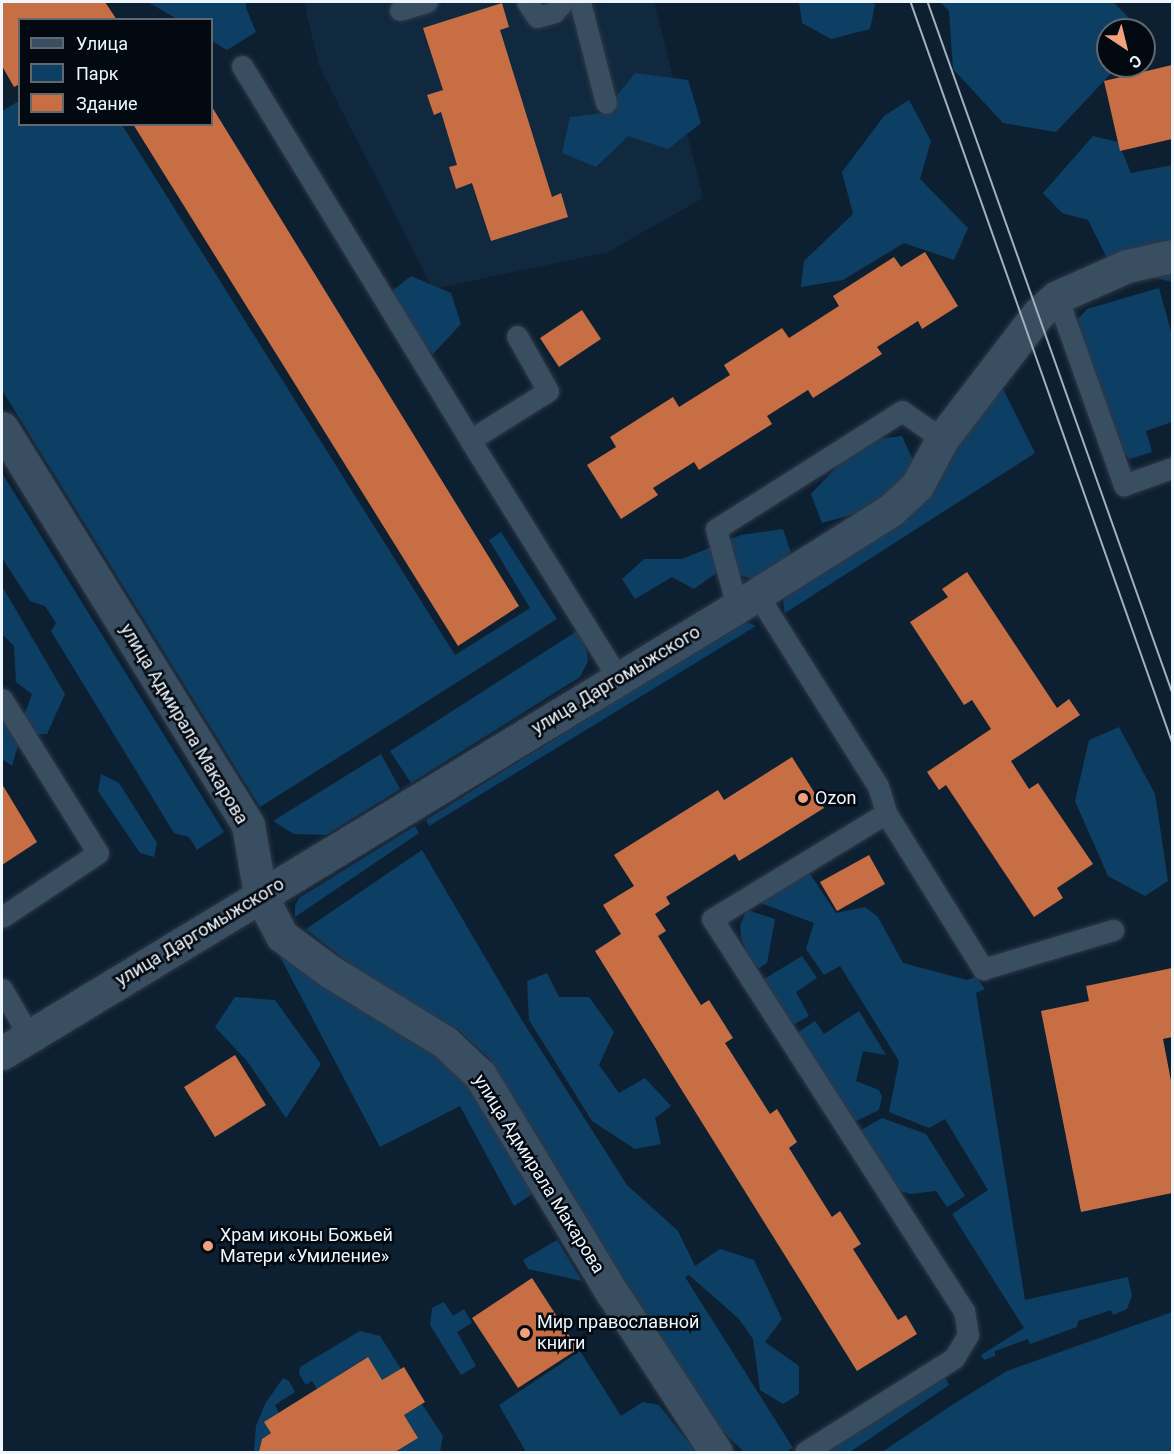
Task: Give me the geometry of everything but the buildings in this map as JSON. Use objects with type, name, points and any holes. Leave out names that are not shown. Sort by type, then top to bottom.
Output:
[{"type":"street","name":"улица Даргомыжского","points":[[2,1053],[260,894],[747,601],[891,510],[917,486],[942,439],[1026,328],[1058,297],[1127,266],[1173,256]]},
{"type":"street","name":"улица Адмирала Макарова","points":[[2,428],[248,825],[260,894],[282,936],[331,972],[445,1042],[480,1075],[611,1291],[716,1452]]},
{"type":"lane","points":[[400,10],[427,2]]},
{"type":"lane","points":[[527,2],[537,17],[554,12],[563,2]]},
{"type":"lane","points":[[580,2],[606,103]]},
{"type":"lane","points":[[242,66],[618,678]]},
{"type":"lane","points":[[1058,297],[1124,485],[1173,468]]},
{"type":"lane","points":[[470,440],[548,391],[517,336]]},
{"type":"lane","points":[[942,439],[902,411],[716,529],[747,601],[879,786],[886,813],[983,969],[1113,930]]},
{"type":"lane","points":[[2,699],[98,853],[2,917]]},
{"type":"lane","points":[[805,1452],[954,1358],[968,1335],[963,1311],[712,919],[886,813]]},
{"type":"lane","points":[[2,989],[29,1036]]},
{"type":"shaded area","points":[[304,2],[566,2],[568,4],[654,2],[703,198],[608,252],[433,289],[319,66]]},
{"type":"green space","points":[[148,2],[246,2],[246,8],[256,32],[227,50],[213,42],[213,18],[175,18]]},
{"type":"green space","points":[[799,2],[872,2],[875,5],[870,29],[831,39],[802,23]]},
{"type":"green space","points":[[940,2],[1114,3],[1129,18],[1096,18],[1096,78],[1107,78],[1056,132],[1003,123],[953,69],[949,11]]},
{"type":"green space","points":[[635,73],[688,80],[701,123],[668,149],[628,136],[596,167],[562,153],[570,117],[603,113]]},
{"type":"green space","points":[[909,100],[931,141],[920,179],[968,228],[954,260],[904,243],[843,280],[801,287],[804,261],[853,214],[842,172],[884,116]]},
{"type":"green space","points":[[18,102],[18,126],[123,126],[455,655],[530,608],[489,540],[501,532],[557,619],[260,807],[2,390],[2,111]]},
{"type":"green space","points":[[1093,136],[1118,142],[1131,173],[1172,165],[1172,282],[1111,266],[1088,220],[1062,213],[1043,193]]},
{"type":"green space","points":[[411,276],[451,293],[461,324],[433,354],[393,322],[383,298]]},
{"type":"green space","points":[[1159,288],[1172,335],[1172,422],[1146,431],[1152,452],[1130,459],[1121,450],[1077,328],[1078,319],[1087,309]]},
{"type":"green space","points":[[1003,389],[1035,453],[785,613],[783,603],[787,593],[893,526],[920,506],[962,439]]},
{"type":"green space","points":[[902,436],[915,465],[876,508],[822,523],[811,494],[861,441]]},
{"type":"green space","points":[[2,473],[224,832],[197,850],[189,837],[174,833],[51,631],[56,623],[45,606],[30,601],[2,558]]},
{"type":"green space","points":[[783,529],[792,556],[754,580],[722,569],[694,589],[672,577],[635,599],[622,579],[644,559],[682,559],[741,535]]},
{"type":"green space","points":[[2,586],[65,694],[47,734],[21,735],[12,766],[2,759],[2,711],[24,716],[32,694],[16,682],[14,646],[2,634]]},
{"type":"green space","points":[[749,623],[756,626],[429,826],[426,820],[737,624]]},
{"type":"green space","points":[[577,631],[586,648],[588,661],[580,677],[411,783],[390,751]]},
{"type":"green space","points":[[1119,727],[1155,794],[1168,881],[1145,896],[1108,876],[1075,801],[1089,740]]},
{"type":"green space","points":[[381,754],[400,789],[326,835],[294,834],[273,821]]},
{"type":"green space","points":[[101,774],[119,783],[157,843],[154,857],[140,853],[98,791]]},
{"type":"green space","points":[[415,826],[419,833],[295,917],[295,905],[299,898]]},
{"type":"green space","points":[[422,850],[523,1022],[627,1185],[678,1231],[695,1266],[720,1249],[754,1260],[782,1319],[765,1342],[799,1366],[799,1394],[783,1404],[760,1390],[753,1339],[739,1319],[689,1275],[685,1277],[793,1448],[785,1452],[744,1452],[710,1419],[621,1274],[614,1272],[569,1196],[571,1193],[488,1057],[457,1029],[409,1004],[364,975],[306,929]]},
{"type":"green space","points":[[808,871],[836,913],[865,907],[878,917],[903,963],[967,980],[976,977],[985,989],[976,993],[1025,1300],[1128,1277],[1132,1296],[1127,1309],[1113,1315],[1111,1310],[1078,1321],[1077,1327],[1030,1344],[1028,1339],[995,1351],[995,1356],[984,1360],[981,1355],[1024,1328],[952,1214],[988,1190],[945,1119],[929,1128],[889,1112],[899,1061],[840,966],[824,975],[806,949],[814,923],[758,902]]},
{"type":"green space","points":[[747,910],[775,919],[767,963],[758,969],[745,949],[741,937],[740,925]]},
{"type":"green space","points":[[277,951],[446,1063],[467,1086],[534,1193],[514,1206],[460,1106],[380,1147]]},
{"type":"green space","points":[[802,956],[817,978],[796,992],[809,1016],[793,1025],[764,979]]},
{"type":"green space","points":[[547,973],[559,997],[589,997],[614,1032],[599,1065],[619,1093],[645,1078],[671,1106],[655,1118],[661,1144],[635,1149],[592,1121],[529,1020],[527,981]]},
{"type":"green space","points":[[235,997],[275,1000],[321,1064],[286,1118],[247,1061],[215,1027]]},
{"type":"green space","points":[[859,1011],[886,1055],[863,1051],[856,1081],[879,1090],[882,1097],[879,1110],[854,1122],[797,1033],[815,1021],[824,1034]]},
{"type":"green space","points":[[882,1118],[926,1134],[965,1196],[947,1207],[936,1191],[910,1194],[900,1191],[890,1181],[859,1131]]},
{"type":"green space","points":[[557,1240],[582,1281],[528,1269],[523,1260]]},
{"type":"green space","points":[[444,1302],[453,1316],[464,1309],[472,1323],[457,1332],[476,1366],[461,1375],[430,1325],[432,1308]]},
{"type":"green space","points":[[1172,1312],[1172,1452],[882,1452],[1007,1371]]},
{"type":"green space","points":[[360,1331],[380,1336],[401,1369],[382,1380],[367,1357],[317,1389],[312,1381],[306,1385],[299,1374],[300,1367]]},
{"type":"green space","points":[[580,1351],[621,1416],[643,1402],[659,1405],[696,1452],[526,1452],[499,1405]]},
{"type":"green space","points":[[945,1377],[949,1385],[850,1452],[823,1452]]},
{"type":"green space","points":[[283,1378],[289,1381],[295,1392],[275,1405],[279,1413],[271,1433],[262,1439],[259,1452],[254,1452],[256,1426],[265,1404]]},
{"type":"green space","points":[[422,1404],[443,1436],[440,1452],[395,1452],[418,1438],[404,1415]]},
{"type":"tram line","points":[[911,2],[1172,741]]},
{"type":"tram line","points":[[928,2],[1172,691]]},
{"type":"place","name":"Ozon","points":[[803,798]]},
{"type":"place","name":"Храм иконы Божьей Матери «Умиление»","points":[[208,1246]]},
{"type":"place","name":"Мир православной книги","points":[[525,1333]]}]
